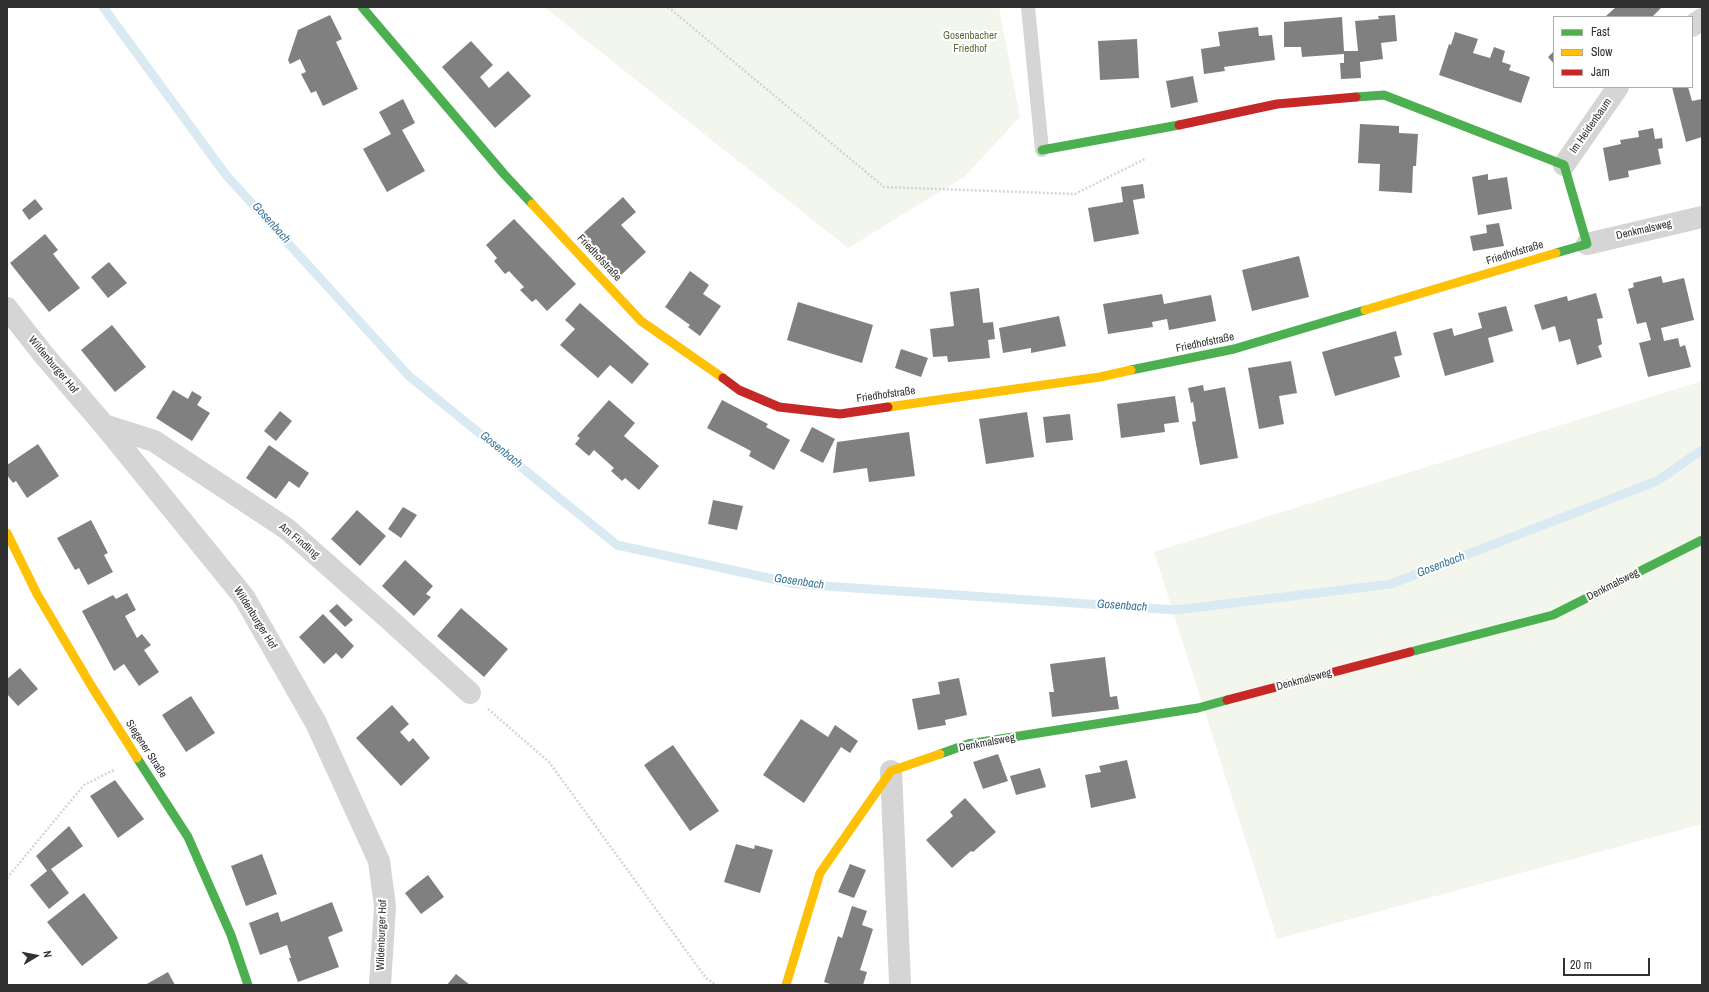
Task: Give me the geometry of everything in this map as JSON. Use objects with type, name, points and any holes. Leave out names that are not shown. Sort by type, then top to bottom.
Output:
[{"type":"street","name":"Friedhofstraße","points":[[362,7],[504,174],[641,321],[738,390],[780,407],[840,414],[1100,377],[1242,347],[1586,244]]},
{"type":"street","points":[[1693,25],[1702,19]]},
{"type":"street","name":"Im Heidenbaum","points":[[1564,165],[1617,88]]},
{"type":"street","points":[[1042,150],[1177,125],[1277,104],[1384,95],[1564,165],[1586,244]]},
{"type":"street","name":"Denkmalsweg","points":[[1586,244],[1702,217]]},
{"type":"street","name":"Wildenburger Hof","points":[[7,308],[43,354],[104,425],[244,597],[316,723],[379,861],[385,906],[380,985]]},
{"type":"street","name":"Am Findling","points":[[104,425],[154,441],[287,529],[390,620],[470,694]]},
{"type":"street","name":"Siegener Straße","points":[[7,534],[37,594],[92,687],[188,836],[231,934],[248,985]]},
{"type":"street","name":"Denkmalsweg","points":[[891,771],[968,744],[1198,708],[1553,615],[1702,540]]},
{"type":"street","points":[[891,771],[900,982]]},
{"type":"street","points":[[786,985],[820,873],[891,771]]},
{"type":"lane","points":[[1028,7],[1042,150]]},
{"type":"path","points":[[668,7],[884,187],[1075,194],[1151,156]]},
{"type":"path","points":[[470,694],[549,762],[701,972],[706,978],[716,985]]},
{"type":"path","points":[[7,878],[84,785],[138,759]]},
{"type":"green space","name":"Gosenbacher Friedhof","points":[[544,7],[999,7],[1020,117],[964,177],[848,248]]},
{"type":"green space","points":[[1702,381],[1702,824],[1277,939],[1154,552]]},
{"type":"building","points":[[1616,7],[1661,8],[1653,16],[1606,16]]},
{"type":"building","points":[[330,15],[342,39],[336,42],[358,89],[323,106],[316,91],[311,93],[301,74],[306,72],[300,59],[290,64],[288,60],[298,30]]},
{"type":"building","points":[[1395,15],[1397,41],[1381,43],[1383,59],[1360,62],[1361,78],[1341,79],[1340,63],[1344,63],[1344,54],[1302,57],[1301,47],[1284,47],[1284,22],[1342,17],[1344,51],[1358,51],[1355,21],[1379,19],[1378,16]]},
{"type":"building","points":[[1258,27],[1259,36],[1272,35],[1275,60],[1224,67],[1225,71],[1204,74],[1201,49],[1220,46],[1218,32]]},
{"type":"building","points":[[1455,32],[1478,39],[1473,53],[1490,58],[1494,47],[1505,51],[1502,62],[1511,65],[1509,70],[1530,77],[1521,103],[1439,75],[1449,44],[1451,45]]},
{"type":"building","points":[[1137,39],[1139,78],[1100,80],[1098,41]]},
{"type":"building","points":[[471,41],[493,65],[480,77],[489,88],[508,71],[531,96],[495,128],[442,67]]},
{"type":"building","points":[[1553,52],[1553,63],[1548,57]]},
{"type":"building","points":[[1193,76],[1198,102],[1171,108],[1166,81]]},
{"type":"building","points":[[1672,88],[1688,88],[1692,101],[1702,99],[1702,137],[1686,142]]},
{"type":"building","points":[[403,99],[415,123],[402,130],[425,171],[387,192],[363,149],[391,134],[379,112]]},
{"type":"building","points":[[1360,124],[1399,126],[1399,133],[1418,134],[1416,166],[1413,166],[1412,193],[1379,191],[1380,164],[1358,163]]},
{"type":"building","points":[[1653,128],[1655,139],[1662,138],[1663,148],[1658,149],[1661,164],[1628,171],[1629,177],[1609,181],[1603,148],[1621,144],[1620,140],[1639,137],[1638,131]]},
{"type":"building","points":[[1488,174],[1488,180],[1507,177],[1512,209],[1478,215],[1472,177]]},
{"type":"building","points":[[1143,184],[1145,198],[1133,200],[1139,234],[1094,242],[1088,208],[1123,202],[1121,187]]},
{"type":"building","points":[[623,197],[636,212],[621,225],[646,252],[621,275],[582,234]]},
{"type":"building","points":[[35,199],[43,209],[29,220],[22,210]]},
{"type":"building","points":[[514,219],[576,284],[547,311],[536,299],[532,302],[520,290],[524,287],[509,271],[505,274],[494,261],[497,258],[486,245]]},
{"type":"building","points":[[1499,223],[1504,246],[1473,251],[1470,236],[1487,233],[1486,225]]},
{"type":"building","points":[[45,234],[58,250],[53,254],[80,288],[49,312],[10,263]]},
{"type":"building","points":[[1299,256],[1309,297],[1252,311],[1242,270]]},
{"type":"building","points":[[109,262],[127,283],[108,298],[91,277]]},
{"type":"building","points":[[690,271],[709,285],[703,294],[721,306],[700,336],[688,327],[690,325],[665,307]]},
{"type":"building","points":[[1661,276],[1663,283],[1684,278],[1694,320],[1661,328],[1664,341],[1678,338],[1680,347],[1685,345],[1691,367],[1648,377],[1639,343],[1651,340],[1646,322],[1637,324],[1628,289],[1634,287],[1633,283]]},
{"type":"building","points":[[979,288],[983,323],[993,322],[995,339],[988,340],[990,358],[948,362],[947,356],[933,357],[930,329],[954,326],[950,292]]},
{"type":"building","points":[[1596,293],[1603,318],[1597,319],[1602,344],[1598,346],[1602,357],[1577,365],[1570,339],[1559,342],[1555,326],[1542,330],[1534,305],[1567,296],[1568,301]]},
{"type":"building","points":[[1162,294],[1164,304],[1211,295],[1216,321],[1169,330],[1167,319],[1152,322],[1153,327],[1108,334],[1103,304]]},
{"type":"building","points":[[798,302],[873,325],[862,363],[787,340]]},
{"type":"building","points":[[580,303],[649,364],[632,384],[610,365],[598,378],[560,345],[575,329],[565,320]]},
{"type":"building","points":[[1506,306],[1513,331],[1488,338],[1494,362],[1445,376],[1433,333],[1452,328],[1454,336],[1482,328],[1478,313]]},
{"type":"building","points":[[1059,316],[1066,346],[1031,353],[1031,348],[1003,353],[999,328]]},
{"type":"building","points":[[112,325],[146,367],[115,392],[81,350]]},
{"type":"building","points":[[1396,331],[1402,355],[1394,357],[1400,377],[1335,396],[1322,352]]},
{"type":"building","points":[[901,349],[928,358],[921,377],[895,368]]},
{"type":"building","points":[[1291,361],[1297,393],[1279,396],[1284,424],[1259,429],[1248,368]]},
{"type":"building","points":[[1203,385],[1204,391],[1225,387],[1238,458],[1200,465],[1192,422],[1196,421],[1193,402],[1191,403],[1188,388]]},
{"type":"building","points":[[173,390],[188,399],[192,391],[202,397],[197,405],[210,413],[192,441],[156,418]]},
{"type":"building","points":[[1175,396],[1179,422],[1164,424],[1165,432],[1121,438],[1117,404]]},
{"type":"building","points":[[609,400],[635,423],[624,436],[659,466],[639,490],[625,478],[622,481],[611,471],[614,468],[594,450],[589,456],[575,444],[580,438],[577,436]]},
{"type":"building","points":[[722,400],[768,424],[766,427],[790,440],[774,470],[749,456],[751,451],[707,428]]},
{"type":"building","points":[[280,411],[292,421],[276,441],[264,431]]},
{"type":"building","points":[[1027,412],[1034,457],[986,464],[979,419]]},
{"type":"building","points":[[1070,414],[1073,440],[1046,443],[1043,417]]},
{"type":"building","points":[[812,427],[835,439],[823,463],[800,451]]},
{"type":"building","points":[[909,432],[915,476],[869,482],[867,468],[833,473],[837,442]]},
{"type":"building","points":[[38,444],[59,476],[27,498],[16,481],[13,483],[7,475],[7,465]]},
{"type":"building","points":[[269,445],[309,473],[299,488],[289,481],[276,499],[246,478]]},
{"type":"building","points":[[713,500],[743,506],[737,530],[708,524]]},
{"type":"building","points":[[403,507],[417,515],[401,538],[388,529]]},
{"type":"building","points":[[357,510],[386,536],[360,566],[331,539]]},
{"type":"building","points":[[91,520],[108,553],[104,555],[113,572],[88,585],[79,568],[75,570],[57,538]]},
{"type":"building","points":[[405,560],[433,586],[426,594],[431,597],[414,616],[382,586]]},
{"type":"building","points":[[127,593],[136,610],[125,616],[137,638],[142,634],[151,645],[144,650],[159,672],[139,686],[124,664],[114,671],[82,611],[113,595],[116,599]]},
{"type":"building","points":[[337,604],[353,620],[345,627],[329,611]]},
{"type":"building","points":[[461,608],[508,649],[484,677],[437,636]]},
{"type":"building","points":[[323,614],[354,646],[342,659],[336,653],[324,664],[299,637]]},
{"type":"building","points":[[1105,657],[1110,697],[1117,696],[1119,709],[1052,717],[1049,692],[1054,692],[1050,664]]},
{"type":"building","points":[[20,668],[38,689],[18,706],[7,694],[7,679]]},
{"type":"building","points":[[959,678],[967,715],[945,720],[946,725],[918,730],[912,699],[940,694],[938,682]]},
{"type":"building","points":[[191,696],[215,733],[186,752],[162,715]]},
{"type":"building","points":[[392,705],[409,724],[400,732],[409,742],[413,738],[430,758],[401,786],[356,738]]},
{"type":"building","points":[[801,719],[828,737],[835,725],[858,741],[850,753],[841,747],[804,803],[763,775]]},
{"type":"building","points":[[673,745],[719,811],[690,831],[644,765]]},
{"type":"building","points":[[998,754],[1008,781],[983,789],[973,762]]},
{"type":"building","points":[[1127,760],[1136,798],[1091,808],[1085,775],[1101,772],[1099,766]]},
{"type":"building","points":[[1040,768],[1046,787],[1016,795],[1010,776]]},
{"type":"building","points":[[115,780],[144,819],[118,838],[90,796]]},
{"type":"building","points":[[965,798],[996,832],[952,868],[926,840],[953,816],[950,812]]},
{"type":"building","points":[[69,826],[83,846],[51,869],[69,893],[49,909],[30,885],[47,871],[36,856]]},
{"type":"building","points":[[736,844],[754,849],[755,845],[773,850],[760,893],[724,882]]},
{"type":"building","points":[[262,854],[277,894],[246,906],[231,866]]},
{"type":"building","points":[[850,864],[866,870],[854,898],[838,892]]},
{"type":"building","points":[[428,875],[444,897],[421,914],[405,893]]},
{"type":"building","points":[[84,893],[118,938],[82,966],[47,922]]},
{"type":"building","points":[[332,902],[343,931],[328,937],[339,967],[298,982],[289,958],[291,958],[287,945],[260,955],[249,923],[278,912],[281,922]]},
{"type":"building","points":[[852,906],[867,911],[862,925],[873,929],[860,970],[867,972],[863,985],[833,985],[824,982],[838,936],[842,938]]},
{"type":"building","points":[[168,972],[175,985],[145,985]]},
{"type":"building","points":[[456,974],[470,985],[447,985]]},
{"type":"waterway","name":"Gosenbach","points":[[103,7],[226,175],[409,376],[617,545],[796,584],[1176,610],[1391,584],[1657,481],[1702,450]]},
{"type":"traffic: fast","points":[[362,7],[504,174],[532,204]]},
{"type":"traffic: fast","points":[[1356,97],[1384,95],[1564,165],[1587,244],[1556,253]]},
{"type":"traffic: fast","points":[[1042,150],[1179,125]]},
{"type":"traffic: fast","points":[[1131,370],[1234,349],[1365,310]]},
{"type":"traffic: fast","points":[[1410,652],[1553,615],[1702,540]]},
{"type":"traffic: fast","points":[[940,754],[968,744],[1198,708],[1227,700]]},
{"type":"traffic: fast","points":[[137,758],[188,837],[231,935],[248,985]]},
{"type":"traffic: slow","points":[[532,204],[641,321],[723,378]]},
{"type":"traffic: slow","points":[[1365,310],[1556,253]]},
{"type":"traffic: slow","points":[[888,407],[1100,377],[1131,370]]},
{"type":"traffic: slow","points":[[7,533],[37,594],[92,687],[137,758]]},
{"type":"traffic: slow","points":[[786,985],[820,873],[891,771],[940,754]]},
{"type":"traffic: jam","points":[[1179,125],[1277,104],[1356,97]]},
{"type":"traffic: jam","points":[[723,378],[739,390],[779,407],[840,414],[888,407]]},
{"type":"traffic: jam","points":[[1227,700],[1410,652]]}]
